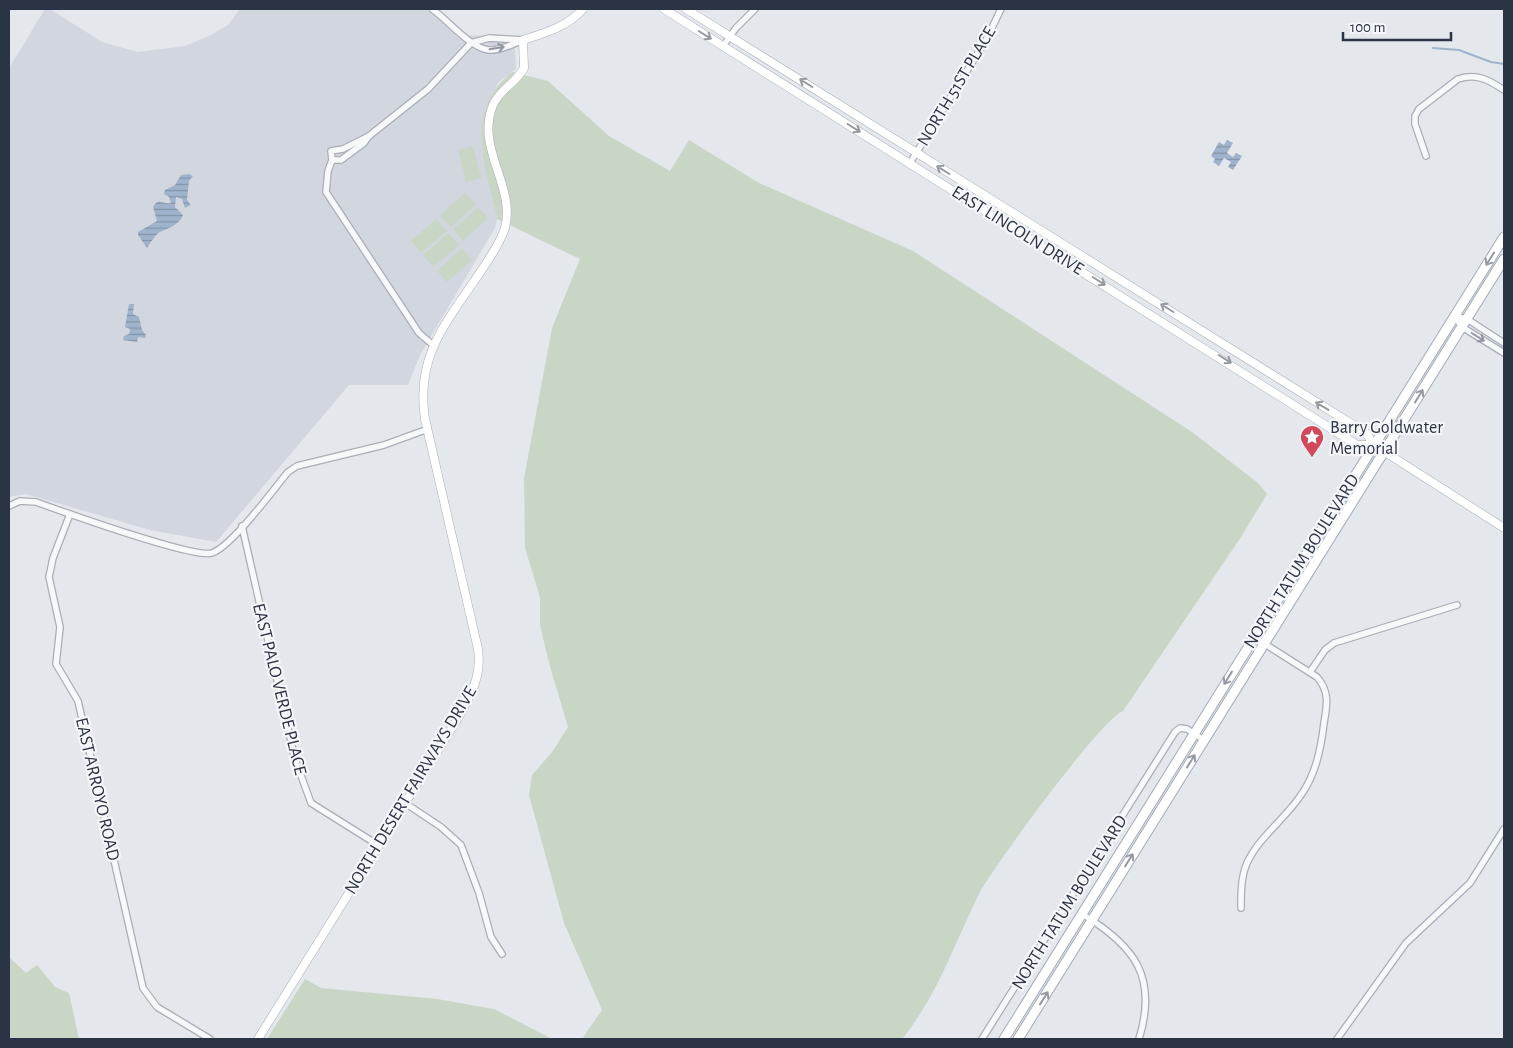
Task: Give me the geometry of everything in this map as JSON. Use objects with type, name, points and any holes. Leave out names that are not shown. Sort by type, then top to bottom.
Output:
[{"type":"main road","points":[[523,40],[566,24],[583,9]]},
{"type":"main road","name":"EAST LINCOLN DRIVE","points":[[664,9],[1357,445],[1374,445]]},
{"type":"main road","name":"EAST LINCOLN DRIVE","points":[[686,9],[1366,433],[1374,445],[1384,452],[1504,528]]},
{"type":"main road","name":"NORTH DESERT FAIRWAYS DRIVE","points":[[258,1039],[469,699],[479,673],[478,649],[428,429],[423,390],[428,359],[433,345],[492,253],[504,229],[505,205],[491,153],[489,122],[492,107],[501,91],[524,68],[523,40]]},
{"type":"main road","name":"NORTH TATUM BOULEVARD","points":[[1004,1039],[1504,237]]},
{"type":"main road","name":"NORTH TATUM BOULEVARD","points":[[1018,1039],[1504,259]]},
{"type":"street","points":[[432,9],[471,43],[482,48],[495,50],[523,40]]},
{"type":"street","points":[[723,46],[742,20],[755,9]]},
{"type":"street","name":"NORTH 51ST PLACE","points":[[910,163],[985,41],[1001,9]]},
{"type":"street","points":[[433,345],[419,333],[326,192],[328,171],[332,160],[331,151],[344,150],[369,136],[428,89],[471,43],[489,38],[523,40]]},
{"type":"street","points":[[1426,156],[1415,124],[1419,110],[1458,79],[1465,77],[1481,77],[1504,90]]},
{"type":"street","points":[[332,160],[341,160],[364,144],[369,136]]},
{"type":"street","points":[[1454,316],[1504,353]]},
{"type":"street","points":[[1464,323],[1504,343]]},
{"type":"street","points":[[9,506],[25,501],[201,554],[212,553],[223,546],[288,472],[297,466],[384,445],[428,429]]},
{"type":"street","name":"EAST ARROYO ROAD","points":[[70,514],[50,570],[53,602],[60,627],[56,664],[78,701],[143,988],[150,1001],[157,1007],[210,1039]]},
{"type":"street","name":"EAST PALO VERDE PLACE","points":[[242,526],[295,759],[311,803],[378,845]]},
{"type":"street","points":[[1310,672],[1325,650],[1334,643],[1457,605]]},
{"type":"street","points":[[1241,908],[1242,881],[1248,862],[1256,847],[1301,796],[1315,768],[1328,700],[1323,684],[1310,672],[1254,637]]},
{"type":"street","name":"NORTH TATUM BOULEVARD","points":[[982,1039],[1175,732],[1180,728],[1194,733]]},
{"type":"street","points":[[1194,733],[1204,740]]},
{"type":"street","points":[[405,802],[441,827],[461,846],[479,893],[490,937],[502,954]]},
{"type":"street","points":[[1337,1039],[1406,943],[1470,883],[1504,829]]},
{"type":"street","points":[[1082,914],[1108,932],[1130,954],[1142,972],[1147,996],[1147,1010],[1139,1039]]},
{"type":"shaded area","points":[[45,9],[50,9],[102,42],[138,52],[185,46],[211,35],[228,25],[240,9],[425,9],[460,36],[495,35],[515,49],[516,69],[499,82],[485,109],[491,189],[497,219],[495,228],[420,355],[408,385],[349,385],[216,542],[150,530],[26,494],[9,497],[9,68]]},
{"type":"green space","points":[[512,72],[548,81],[609,136],[670,171],[689,140],[759,183],[913,251],[1192,432],[1258,483],[1267,494],[1241,537],[1123,711],[1111,720],[1072,764],[989,877],[980,892],[936,986],[915,1022],[902,1039],[582,1039],[602,1010],[564,923],[529,795],[532,775],[552,752],[568,727],[549,663],[540,625],[540,597],[525,548],[524,478],[552,328],[580,259],[497,219],[484,160],[482,122],[487,104],[497,88]]},
{"type":"green space","points":[[473,146],[481,178],[466,182],[458,150]]},
{"type":"green space","points":[[465,193],[476,204],[451,227],[440,215]]},
{"type":"green space","points":[[478,207],[488,218],[463,241],[453,229]]},
{"type":"green space","points":[[436,219],[447,231],[421,253],[411,241]]},
{"type":"green space","points":[[448,233],[459,245],[433,267],[423,255]]},
{"type":"green space","points":[[462,248],[472,260],[447,282],[437,271]]},
{"type":"green space","points":[[9,957],[26,973],[37,965],[55,987],[69,993],[79,1039],[9,1039]]},
{"type":"green space","points":[[305,979],[321,988],[437,999],[494,1009],[552,1039],[267,1039]]},
{"type":"water","points":[[1227,140],[1233,143],[1227,153],[1233,157],[1236,153],[1242,156],[1233,170],[1228,167],[1231,162],[1224,158],[1219,166],[1213,162],[1215,159],[1211,156],[1219,142],[1224,145]]},
{"type":"water","points":[[189,174],[193,176],[189,181],[187,200],[191,205],[185,208],[182,199],[176,197],[175,207],[183,215],[182,218],[174,225],[158,233],[147,248],[138,232],[157,221],[153,207],[157,202],[171,203],[169,197],[164,194],[165,190],[175,185],[181,175]]},
{"type":"water","points":[[129,304],[134,304],[133,314],[139,317],[142,330],[146,335],[145,338],[138,337],[137,342],[123,340],[124,336],[129,334],[130,329],[125,327]]},
{"type":"waterway","points":[[1433,48],[1459,50],[1491,62],[1504,64]]},
{"type":"place","name":"Barry Goldwater Memorial","points":[[1312,458]]}]
